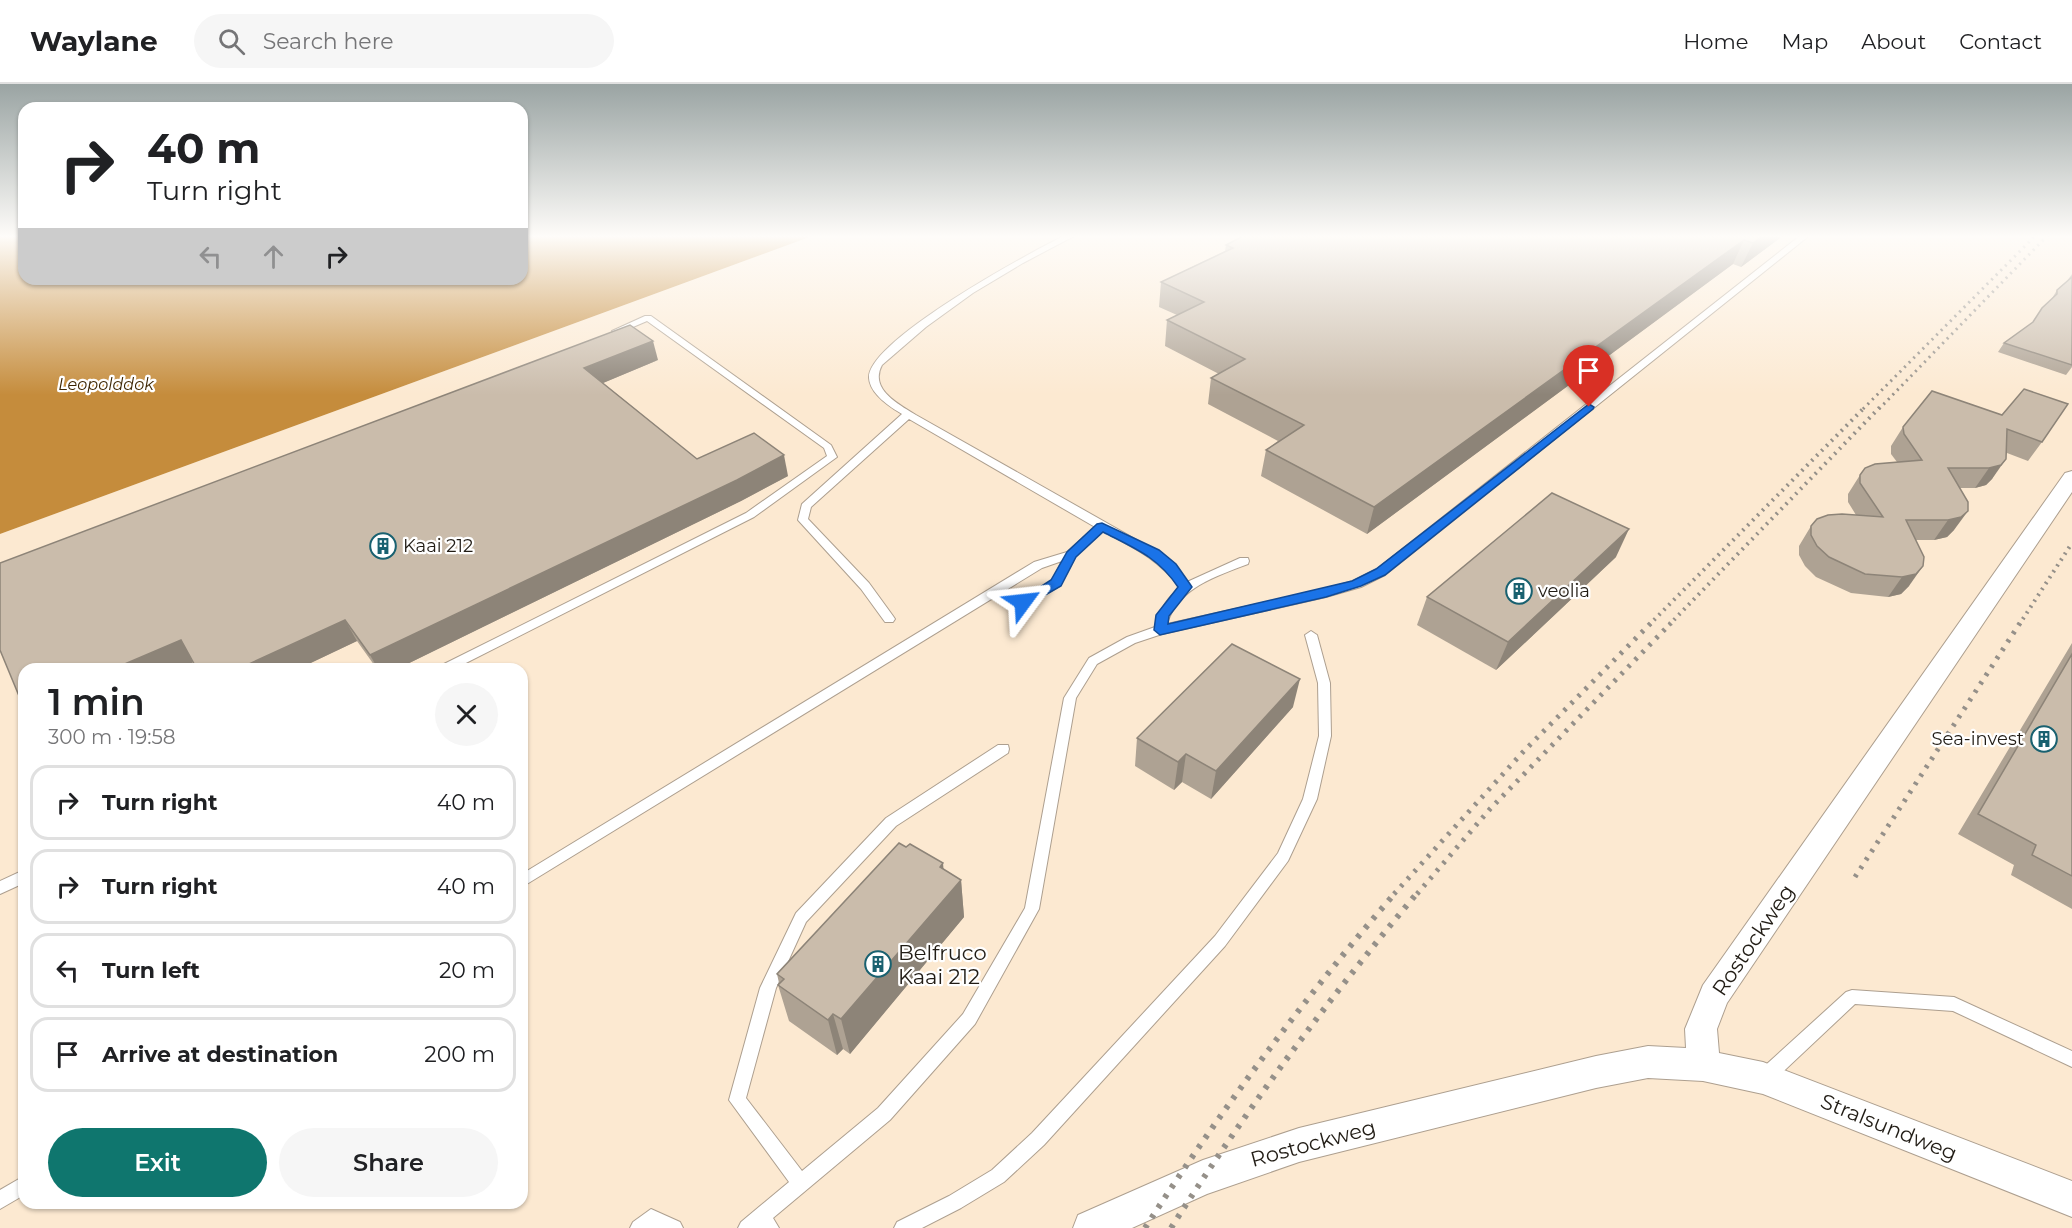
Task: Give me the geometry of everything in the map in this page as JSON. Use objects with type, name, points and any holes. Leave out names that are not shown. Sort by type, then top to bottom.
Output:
[{"type":"street","name":"Rostockweg","points":[[1091,1228],[1212,1174],[1299,1145],[1596,1072],[1648,1062],[1703,1065],[1701,1029],[1714,994],[2072,477]]},
{"type":"street","name":"Stralsundweg","points":[[1703,1065],[1763,1078],[2072,1199]]},
{"type":"lane","points":[[974,288],[953,301],[879,363],[873,373],[877,389],[908,414],[1102,526],[1155,553],[1172,567],[1185,587]]},
{"type":"lane","points":[[759,1224],[801,1183],[884,1114],[969,1019],[1032,909],[1070,698],[1093,660],[1131,639],[1160,630],[1326,593],[1357,584],[1381,572],[1739,288]]},
{"type":"lane","points":[[456,663],[750,515],[832,457],[828,447],[648,318],[603,335]]},
{"type":"lane","points":[[889,619],[865,586],[803,520],[806,506],[908,414]]},
{"type":"lane","points":[[1023,602],[1056,583],[1071,554],[1102,526]]},
{"type":"lane","points":[[528,877],[1038,566],[1071,554]]},
{"type":"lane","points":[[1160,630],[1162,615],[1185,587],[1244,561]]},
{"type":"lane","points":[[903,1228],[955,1202],[998,1176],[1038,1139],[1220,941],[1283,857],[1310,799],[1325,736],[1324,683],[1311,635]]},
{"type":"lane","points":[[801,1183],[737,1100],[768,988],[777,968],[801,918],[891,822],[1003,749]]},
{"type":"lane","points":[[0,888],[18,879]]},
{"type":"lane","points":[[1763,1078],[1852,997],[1954,1004],[2072,1059]]},
{"type":"lane","points":[[0,1200],[18,1189]]},
{"type":"lane","points":[[639,1228],[651,1218],[674,1228]]},
{"type":"shaded area","points":[[669,288],[2072,288],[2072,1228],[0,1228],[0,534]]},
{"type":"water","name":"Leopolddok","points":[[0,288],[669,288],[0,534]]},
{"type":"building","points":[[1175,288],[1677,288],[1374,507],[1266,450],[1304,425],[1211,378],[1245,359],[1167,320],[1204,302]]},
{"type":"building","points":[[2072,288],[2072,365],[2004,343],[2033,322],[2042,308],[2057,294],[2057,290]]},
{"type":"building","name":"Kaai 212","points":[[630,325],[653,341],[584,368],[697,459],[754,433],[784,455],[737,480],[370,655],[345,620],[251,663],[194,663],[181,640],[127,663],[18,663],[18,694],[0,650],[0,563]]},
{"type":"building","points":[[2024,389],[2068,404],[2042,442],[2007,429],[2006,459],[2001,465],[1989,468],[1948,468],[1968,502],[1968,511],[1961,517],[1948,520],[1906,520],[1924,557],[1923,566],[1916,574],[1902,577],[1865,574],[1829,557],[1817,546],[1811,535],[1811,526],[1817,519],[1842,514],[1883,517],[1860,483],[1860,475],[1865,468],[1875,464],[1922,460],[1904,434],[1903,427],[1932,391],[2002,415]]},
{"type":"building","name":"veolia","points":[[1552,493],[1629,529],[1508,642],[1427,597]]},
{"type":"building","points":[[1232,644],[1300,679],[1216,771],[1186,754],[1178,762],[1137,738]]},
{"type":"building","name":"Sea-invest","points":[[2072,654],[2072,876],[2032,855],[2036,845],[1978,814]]},
{"type":"building","points":[[899,843],[906,847],[910,844],[943,863],[940,867],[961,880],[841,1019],[833,1014],[828,1020],[778,985],[784,979],[777,974]]},
{"type":"railway","points":[[1863,409],[1983,288]]},
{"type":"railway","points":[[1879,409],[1996,288]]},
{"type":"railway","points":[[1649,625],[1865,407]]},
{"type":"railway","points":[[1669,625],[1880,407]]},
{"type":"railway","points":[[2019,625],[2072,543]]},
{"type":"railway","points":[[1394,894],[1523,752],[1651,623]]},
{"type":"railway","points":[[1417,894],[1490,809],[1671,623]]},
{"type":"railway","points":[[1855,877],[2020,623]]},
{"type":"railway","points":[[1145,1228],[1203,1141],[1296,1014],[1396,892]]},
{"type":"railway","points":[[1171,1228],[1289,1056],[1418,892]]},
{"type":"place","name":"Kaai 212","points":[[383,546]]},
{"type":"place","name":"veolia","points":[[1519,591]]},
{"type":"place","name":"Sea-invest","points":[[2044,739]]},
{"type":"place","name":"Belfruco Kaai 212","points":[[878,964]]},
{"type":"route","points":[[1023,602],[1056,583],[1071,554],[1102,526],[1155,553],[1172,567],[1185,587],[1162,615],[1160,630],[1357,584],[1381,572],[1589,407]]}]
